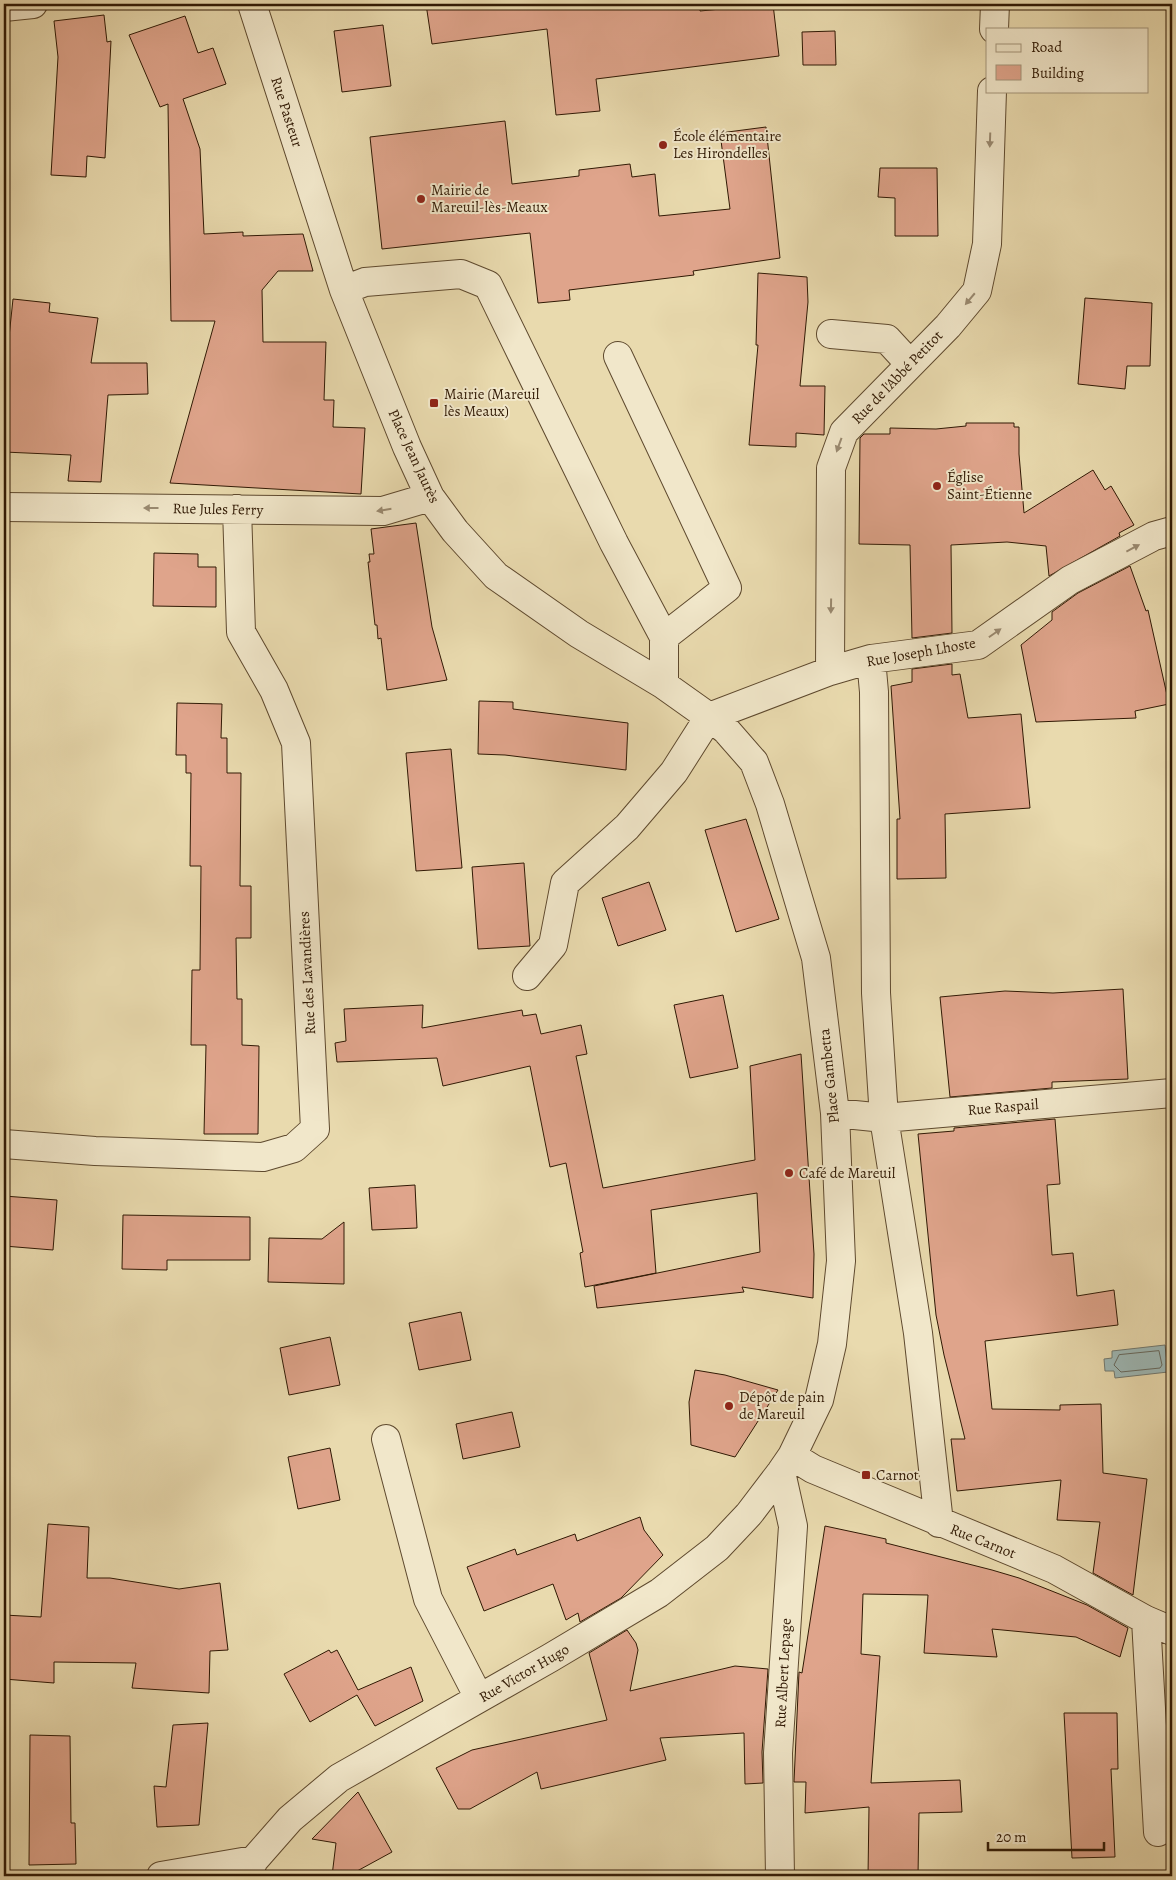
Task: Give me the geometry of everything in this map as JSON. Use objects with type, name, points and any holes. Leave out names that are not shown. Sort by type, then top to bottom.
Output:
[{"type":"street","points":[[4,7],[33,4]]},
{"type":"street","name":"Rue Pasteur","points":[[252,4],[322,221]]},
{"type":"street","points":[[994,28],[995,4]]},
{"type":"street","name":"Rue de l'Abbé Petitot","points":[[830,671],[830,468],[844,432],[977,291],[987,244],[992,92]]},
{"type":"street","name":"Place Jean Jaurès","points":[[322,221],[344,290],[407,447],[430,497],[455,531],[496,576],[579,634],[664,685],[709,717]]},
{"type":"street","points":[[344,290],[365,282],[461,274],[488,285],[614,543],[664,637],[664,685]]},
{"type":"street","points":[[831,334],[887,339],[910,364]]},
{"type":"street","points":[[618,356],[727,588],[664,637]]},
{"type":"street","name":"Rue Jules Ferry","points":[[4,507],[383,511],[430,497]]},
{"type":"street","name":"Rue des Lavandières","points":[[4,1144],[95,1151],[263,1157],[294,1148],[315,1129],[296,743],[274,690],[241,632],[237,509]]},
{"type":"street","name":"Rue Joseph Lhoste","points":[[709,717],[830,671],[871,659],[978,645],[1070,580],[1154,536],[1172,531]]},
{"type":"street","points":[[871,659],[874,692],[876,993],[884,1118],[918,1333],[939,1523]]},
{"type":"street","points":[[527,976],[552,945],[565,883],[627,827],[674,772],[709,717]]},
{"type":"street","name":"Place Gambetta","points":[[709,717],[726,730],[754,762],[770,804],[816,958],[835,1113],[841,1261],[832,1344],[819,1400],[786,1464]]},
{"type":"street","name":"Rue Raspail","points":[[835,1113],[884,1118],[1172,1093]]},
{"type":"street","points":[[386,1439],[428,1599],[480,1698]]},
{"type":"street","name":"Rue Carnot","points":[[786,1464],[813,1469],[939,1523],[1054,1569],[1146,1620],[1172,1631]]},
{"type":"street","name":"Rue Victor Hugo","points":[[251,1868],[290,1819],[339,1778],[659,1593],[716,1548],[749,1514],[786,1464]]},
{"type":"street","name":"Rue Albert Lepage","points":[[780,1876],[778,1753],[793,1526],[786,1464]]},
{"type":"street","points":[[1146,1620],[1158,1832]]},
{"type":"street","points":[[162,1876],[251,1868]]},
{"type":"water","points":[[1165,1345],[1168,1372],[1115,1378],[1114,1371],[1105,1371],[1104,1359],[1112,1358],[1112,1351]]},
{"type":"building","points":[[426,4],[700,4],[700,11],[773,4],[779,56],[596,79],[600,111],[556,115],[547,29],[432,44]]},
{"type":"building","points":[[104,15],[107,42],[111,41],[105,158],[87,156],[86,177],[51,175],[58,57],[54,21]]},
{"type":"building","points":[[185,16],[198,53],[213,48],[226,84],[183,99],[200,149],[204,234],[243,232],[243,236],[303,234],[313,271],[278,271],[262,290],[263,342],[326,342],[324,400],[334,400],[333,427],[365,428],[361,494],[170,483],[215,321],[171,321],[168,104],[160,107],[129,35]]},
{"type":"building","points":[[383,25],[391,86],[342,92],[334,31]]},
{"type":"building","points":[[835,31],[836,65],[803,65],[802,32]]},
{"type":"building","points":[[505,121],[512,184],[579,176],[579,170],[630,164],[632,177],[655,174],[659,216],[730,209],[720,133],[766,127],[780,258],[693,271],[694,275],[569,290],[570,300],[538,303],[530,233],[382,249],[370,137]]},
{"type":"building","points":[[880,168],[937,168],[938,236],[895,236],[895,198],[878,197]]},
{"type":"building","points":[[758,273],[807,277],[808,302],[800,386],[825,386],[824,435],[796,433],[796,447],[749,445],[758,345],[756,345]]},
{"type":"building","points":[[1085,298],[1152,303],[1150,366],[1127,366],[1125,389],[1078,384]]},
{"type":"building","points":[[13,299],[50,303],[49,312],[98,318],[91,363],[147,363],[148,394],[108,395],[101,482],[68,481],[71,455],[4,452],[4,356],[7,356]]},
{"type":"building","points":[[966,423],[1014,423],[1014,427],[1019,427],[1019,454],[1024,513],[1093,470],[1105,490],[1111,486],[1134,525],[1119,533],[1120,536],[1049,576],[1046,546],[1007,542],[951,545],[952,633],[912,638],[910,545],[859,544],[860,438],[864,434],[890,434],[890,428],[936,429],[966,426]]},
{"type":"building","points":[[416,523],[432,627],[447,680],[387,690],[381,638],[378,639],[377,625],[375,625],[368,562],[370,562],[369,554],[374,554],[371,529]]},
{"type":"building","points":[[154,553],[198,554],[198,567],[216,567],[216,607],[153,606]]},
{"type":"building","points":[[1130,566],[1146,611],[1148,610],[1169,704],[1135,711],[1136,718],[1036,722],[1021,645],[1052,620],[1052,612],[1078,593]]},
{"type":"building","points":[[952,664],[952,675],[960,674],[968,718],[1021,714],[1030,808],[945,814],[946,878],[897,879],[897,819],[900,819],[891,686],[912,682],[912,669]]},
{"type":"building","points":[[479,701],[513,702],[513,709],[628,723],[626,770],[505,755],[478,754]]},
{"type":"building","points":[[177,703],[222,704],[221,738],[227,738],[227,773],[241,773],[240,886],[251,886],[251,938],[236,938],[237,999],[242,999],[242,1045],[259,1046],[258,1134],[204,1134],[206,1045],[191,1045],[192,970],[200,970],[201,866],[190,866],[191,773],[186,773],[186,755],[176,755]]},
{"type":"building","points":[[451,749],[462,868],[416,871],[406,753]]},
{"type":"building","points":[[746,819],[779,919],[736,932],[705,830]]},
{"type":"building","points":[[524,863],[530,946],[478,949],[472,867]]},
{"type":"building","points":[[649,882],[666,930],[618,946],[602,898]]},
{"type":"building","points":[[1123,989],[1128,1079],[1052,1082],[1052,1088],[950,1097],[940,997],[1005,991],[1053,993]]},
{"type":"building","points":[[723,995],[738,1068],[690,1078],[674,1005]]},
{"type":"building","points":[[423,1005],[422,1028],[522,1010],[523,1016],[536,1014],[541,1034],[581,1025],[587,1054],[576,1056],[603,1188],[755,1160],[750,1066],[801,1054],[814,1254],[813,1298],[742,1287],[744,1292],[597,1308],[594,1286],[760,1252],[757,1193],[651,1210],[656,1273],[585,1287],[580,1253],[583,1252],[566,1163],[550,1167],[530,1066],[443,1086],[437,1058],[337,1062],[335,1043],[346,1041],[344,1009]]},
{"type":"building","points":[[1055,1119],[1060,1184],[1047,1185],[1052,1255],[1073,1253],[1077,1296],[1114,1290],[1118,1325],[985,1341],[992,1409],[1060,1410],[1060,1405],[1101,1404],[1103,1473],[1147,1479],[1133,1595],[1093,1573],[1100,1522],[1057,1520],[1061,1480],[957,1491],[951,1439],[965,1439],[936,1315],[918,1134],[954,1131],[954,1128]]},
{"type":"building","points":[[415,1185],[417,1228],[372,1230],[369,1188]]},
{"type":"building","points":[[4,1196],[57,1200],[53,1250],[4,1246]]},
{"type":"building","points":[[123,1215],[250,1217],[250,1260],[167,1260],[167,1270],[122,1269]]},
{"type":"building","points":[[344,1222],[344,1284],[268,1282],[269,1238],[322,1239]]},
{"type":"building","points":[[461,1312],[471,1360],[419,1370],[409,1323]]},
{"type":"building","points":[[330,1337],[340,1385],[289,1395],[280,1348]]},
{"type":"building","name":"Dépôt de pain de Mareuil","points":[[695,1370],[725,1375],[778,1390],[735,1457],[691,1445],[689,1402]]},
{"type":"building","points":[[512,1412],[520,1447],[463,1459],[456,1424]]},
{"type":"building","points":[[330,1448],[340,1500],[298,1509],[288,1457]]},
{"type":"building","points":[[640,1517],[644,1530],[663,1555],[621,1598],[580,1622],[578,1613],[566,1620],[553,1584],[484,1611],[467,1567],[515,1549],[517,1555],[575,1534],[577,1541]]},
{"type":"building","points":[[48,1524],[89,1527],[87,1578],[110,1578],[179,1589],[220,1583],[228,1650],[210,1651],[209,1693],[132,1688],[136,1663],[54,1662],[54,1683],[4,1679],[4,1615],[41,1617]]},
{"type":"building","points":[[825,1526],[886,1539],[886,1543],[1019,1578],[1087,1605],[1128,1628],[1120,1657],[1076,1637],[992,1629],[997,1657],[924,1653],[928,1595],[863,1594],[861,1654],[880,1656],[871,1783],[960,1780],[962,1812],[919,1813],[918,1876],[868,1876],[869,1807],[805,1813],[806,1782],[794,1782],[799,1672],[802,1673]]},
{"type":"building","points":[[627,1630],[636,1643],[638,1650],[630,1691],[735,1666],[768,1669],[762,1752],[763,1783],[745,1784],[744,1733],[660,1738],[666,1760],[541,1789],[537,1772],[470,1809],[458,1809],[436,1768],[472,1750],[607,1720],[589,1653]]},
{"type":"building","points":[[329,1650],[331,1653],[337,1650],[358,1690],[411,1667],[423,1701],[375,1726],[357,1695],[310,1722],[284,1674]]},
{"type":"building","points":[[1064,1713],[1117,1713],[1118,1769],[1111,1769],[1115,1857],[1072,1858]]},
{"type":"building","points":[[208,1723],[199,1825],[157,1827],[154,1786],[166,1787],[173,1725]]},
{"type":"building","points":[[30,1735],[70,1736],[71,1823],[75,1823],[76,1864],[29,1865]]},
{"type":"building","points":[[358,1792],[392,1852],[348,1876],[332,1876],[336,1843],[312,1839]]},
{"type":"place","name":"École élémentaire Les Hirondelles","points":[[663,145]]},
{"type":"place","name":"Mairie de Mareuil-lès-Meaux","points":[[421,199]]},
{"type":"place","name":"Mairie (Mareuil lès Meaux)","points":[[434,403]]},
{"type":"place","name":"Église Saint-Étienne","points":[[937,486]]},
{"type":"place","name":"Café de Mareuil","points":[[789,1173]]},
{"type":"place","name":"Dépôt de pain de Mareuil","points":[[729,1406]]},
{"type":"place","name":"Carnot","points":[[866,1475]]}]
